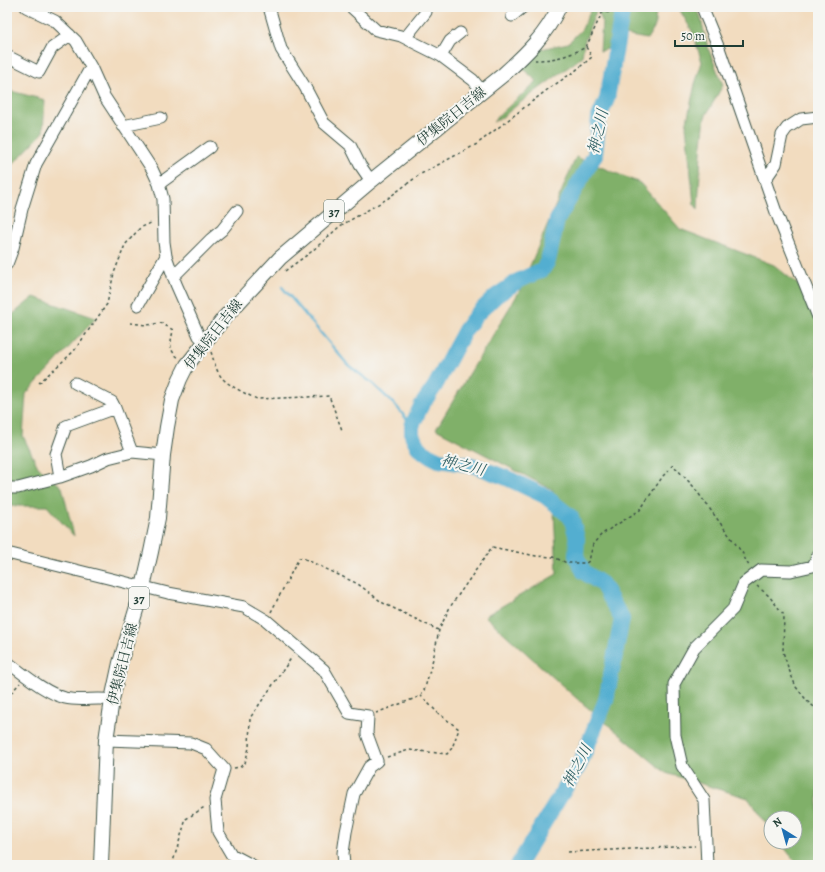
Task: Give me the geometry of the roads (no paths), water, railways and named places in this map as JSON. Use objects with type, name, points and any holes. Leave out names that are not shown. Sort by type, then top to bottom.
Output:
[{"type":"main road","name":"伊集院日吉線","points":[[102,865],[106,740],[112,700],[120,663],[143,587],[158,518],[163,455],[172,400],[187,365],[244,295],[280,258],[371,181],[522,58],[536,44],[552,21],[559,7]]},
{"type":"street","points":[[26,7],[55,21],[76,41],[91,67],[104,96],[149,164],[159,184],[163,199],[164,242],[166,256],[173,277],[199,336],[205,342]]},
{"type":"street","points":[[269,7],[282,49],[305,87],[324,123],[350,145],[360,165],[371,181]]},
{"type":"street","points":[[351,7],[376,30],[401,36],[441,56],[473,80],[482,91]]},
{"type":"street","points":[[512,16],[522,7]]},
{"type":"street","points":[[702,7],[720,51],[776,212],[818,317]]},
{"type":"street","points":[[405,38],[426,12]]},
{"type":"street","points":[[441,56],[450,41],[460,33]]},
{"type":"street","points":[[7,56],[39,72],[52,48],[70,35]]},
{"type":"street","points":[[7,264],[13,248],[22,209],[36,164],[91,67]]},
{"type":"street","points":[[765,180],[776,164],[782,135],[787,128],[801,119],[818,117]]},
{"type":"street","points":[[123,126],[161,118]]},
{"type":"street","points":[[159,184],[210,147]]},
{"type":"street","points":[[173,277],[222,230],[237,211]]},
{"type":"street","points":[[138,305],[166,256]]},
{"type":"street","points":[[75,383],[112,402],[132,452]]},
{"type":"street","points":[[60,477],[56,454],[66,426],[115,408]]},
{"type":"street","points":[[8,489],[18,488],[60,477],[108,458],[132,452],[163,455]]},
{"type":"street","points":[[7,553],[168,593],[244,607],[267,621],[324,670],[349,713],[368,716],[368,734],[377,761],[369,767],[354,794],[343,852],[344,865]]},
{"type":"street","points":[[707,865],[704,800],[682,766],[675,735],[674,684],[694,648],[733,609],[744,583],[761,570],[791,571],[813,566],[818,555]]},
{"type":"street","points":[[7,662],[50,692],[65,698],[84,701],[106,699],[112,700]]},
{"type":"street","points":[[106,740],[191,743],[206,749],[224,769],[215,800],[218,832],[231,854],[252,865]]},
{"type":"waterway","name":"神之川","points":[[518,865],[580,764],[606,700],[622,619],[602,584],[584,572],[576,556],[577,538],[571,517],[545,496],[507,478],[472,465],[439,460],[425,453],[418,447],[412,435],[412,426],[421,406],[435,386],[465,330],[477,314],[496,296],[518,281],[542,270],[548,261],[557,220],[595,155],[599,117],[607,99],[623,7]]},
{"type":"waterway","points":[[282,287],[348,365],[372,383],[397,407],[412,426]]}]
